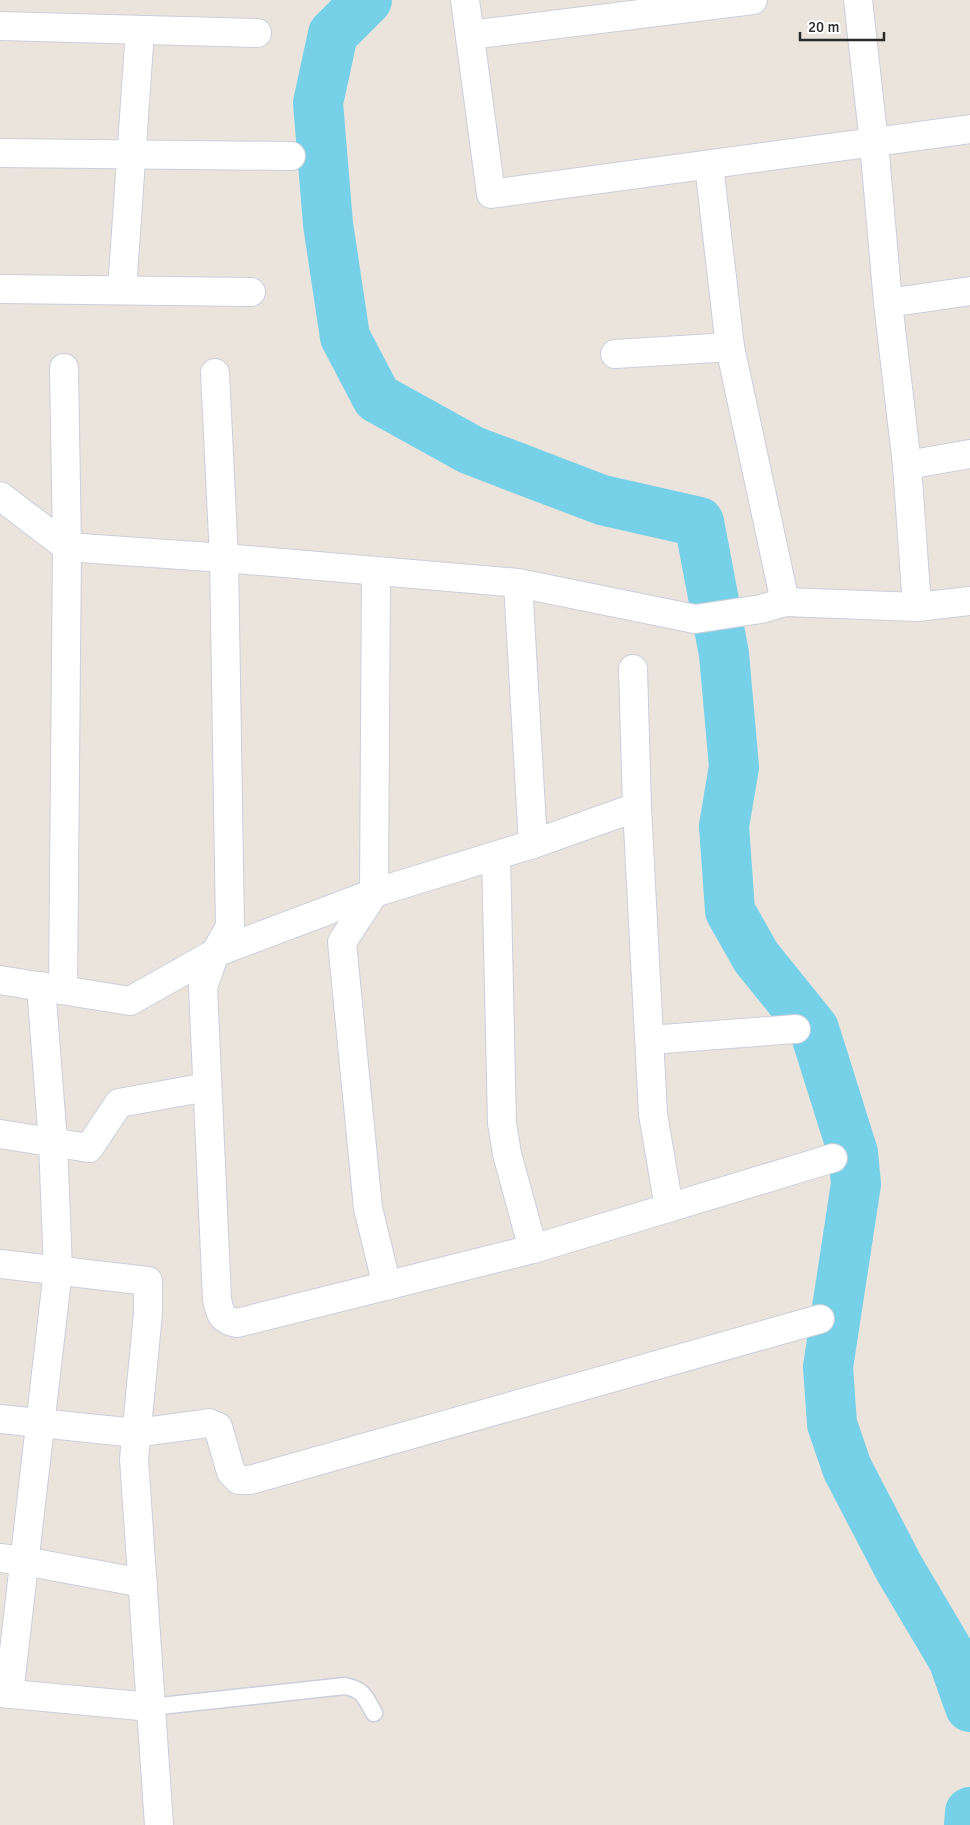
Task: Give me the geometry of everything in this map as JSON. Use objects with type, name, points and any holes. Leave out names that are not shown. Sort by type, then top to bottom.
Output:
[{"type":"street","points":[[465,0],[491,194],[970,129]]},
{"type":"street","points":[[470,36],[753,0]]},
{"type":"street","points":[[858,0],[874,143],[888,303],[907,465],[917,607]]},
{"type":"street","points":[[0,26],[257,33]]},
{"type":"street","points":[[122,290],[140,30]]},
{"type":"street","points":[[0,153],[291,156]]},
{"type":"street","points":[[709,165],[730,347],[773,605]]},
{"type":"street","points":[[0,289],[251,292]]},
{"type":"street","points":[[888,303],[970,291]]},
{"type":"street","points":[[614,354],[730,347]]},
{"type":"street","points":[[64,368],[67,547],[52,988],[53,1142],[58,1270],[40,1424],[12,1559],[5,1694],[151,1707]]},
{"type":"street","points":[[215,374],[224,558],[230,927],[215,953],[202,987],[217,1299],[220,1314],[228,1321],[237,1323],[533,1249],[833,1158]]},
{"type":"street","points":[[907,465],[970,454]]},
{"type":"street","points":[[0,496],[67,547],[224,558],[518,583],[694,619],[773,605],[917,607],[970,601]]},
{"type":"street","points":[[376,571],[374,894],[342,942],[368,1208],[387,1286]]},
{"type":"street","points":[[518,583],[533,844]]},
{"type":"street","points":[[633,669],[637,807],[653,1114],[669,1208]]},
{"type":"street","points":[[0,980],[130,1001],[215,953],[374,894],[533,844],[637,807]]},
{"type":"street","points":[[496,856],[503,1131],[507,1154],[533,1249]]},
{"type":"street","points":[[650,1040],[796,1028]]},
{"type":"street","points":[[0,1134],[89,1148],[119,1103],[207,1087]]},
{"type":"street","points":[[0,1264],[148,1281],[148,1313],[134,1459],[159,1825]]},
{"type":"street","points":[[0,1419],[136,1433],[208,1423],[218,1427],[231,1472],[239,1480],[250,1480],[820,1318]]},
{"type":"street","points":[[12,1559],[143,1583]]},
{"type":"lane","points":[[151,1707],[344,1686],[355,1688],[362,1693],[374,1713]]},
{"type":"waterway","points":[[367,0],[333,34],[318,103],[328,224],[345,337],[377,398],[471,450],[602,500],[699,522],[724,654],[734,767],[724,826],[730,911],[756,957],[814,1029],[853,1153],[856,1184],[828,1367],[832,1424],[847,1468],[899,1568],[953,1659],[970,1707]]},
{"type":"waterway","points":[[969,1825],[970,1812]]}]
